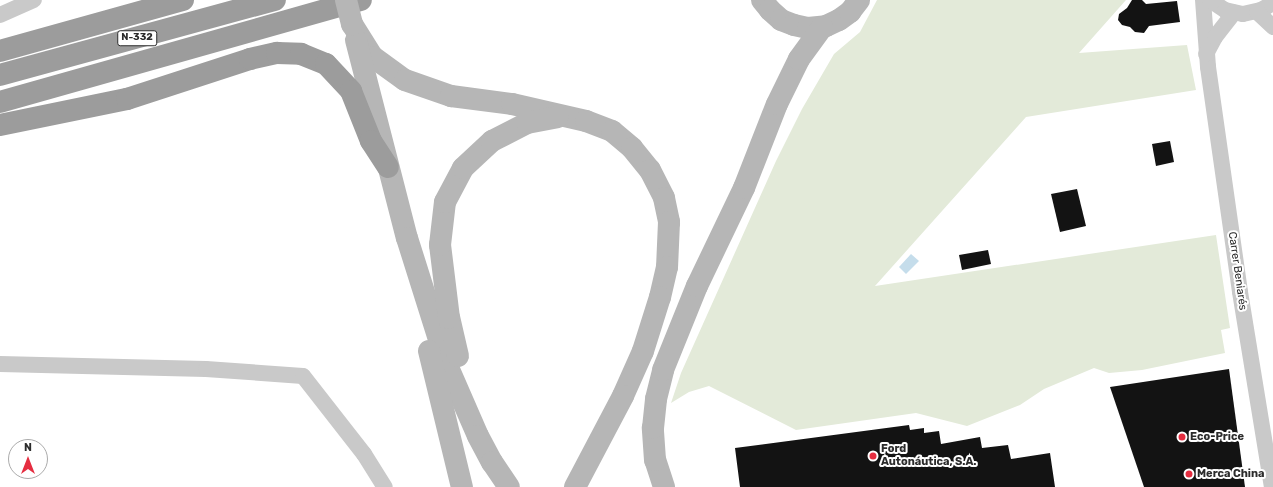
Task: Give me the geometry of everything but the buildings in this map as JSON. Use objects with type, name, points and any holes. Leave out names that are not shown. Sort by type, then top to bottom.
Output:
[{"type":"highway","points":[[0,51],[184,0]]},
{"type":"highway","name":"N-332","points":[[0,75],[275,0]]},
{"type":"highway","points":[[0,102],[361,0]]},
{"type":"highway","points":[[0,125],[127,98],[250,59],[277,53],[301,54],[326,64],[351,91],[371,141],[388,167]]},
{"type":"main road","points":[[346,0],[407,238],[447,365],[478,436],[492,462],[509,487]]},
{"type":"main road","points":[[762,0],[774,14],[789,24],[808,28],[822,27],[843,18],[859,0]]},
{"type":"main road","points":[[352,24],[373,57],[405,80],[451,96],[512,104],[586,121],[612,131],[632,148],[650,170],[664,198],[669,222],[667,267],[652,324],[623,396],[575,487]]},
{"type":"main road","points":[[589,487],[697,286],[744,188],[777,104],[799,59],[822,27]]},
{"type":"main road","points":[[478,436],[476,416],[456,348],[449,318],[440,245],[444,202],[463,168],[492,141],[527,123],[564,116]]},
{"type":"main road","points":[[407,238],[411,271],[420,314],[462,487]]},
{"type":"main road","points":[[664,487],[655,460],[653,428],[656,399],[663,370],[697,286]]},
{"type":"street","points":[[0,15],[34,0]]},
{"type":"street","name":"Carrer Beniarés","points":[[1203,0],[1206,54],[1239,284],[1272,487]]},
{"type":"street","points":[[1210,0],[1222,9],[1243,14],[1257,12],[1273,3]]},
{"type":"street","points":[[1257,12],[1273,27]]},
{"type":"street","points":[[1206,54],[1215,37],[1234,13]]},
{"type":"street","points":[[0,364],[206,370],[303,376],[364,454],[385,487]]},
{"type":"green space","points":[[877,0],[1126,0],[1079,53],[1187,45],[1196,90],[1026,117],[875,286],[1216,235],[1230,328],[1221,330],[1225,353],[1142,370],[1109,373],[1094,368],[1044,389],[1020,405],[967,426],[916,413],[796,430],[709,386],[689,392],[671,403],[681,373],[776,161],[802,109],[834,54],[860,32]]},
{"type":"water","points":[[911,254],[919,261],[906,274],[899,267]]},
{"type":"place","name":"Eco-Price","points":[[1182,437]]},
{"type":"place","name":"Ford Autonáutica, S.A.","points":[[873,456]]},
{"type":"place","name":"Merca China","points":[[1189,474]]}]
